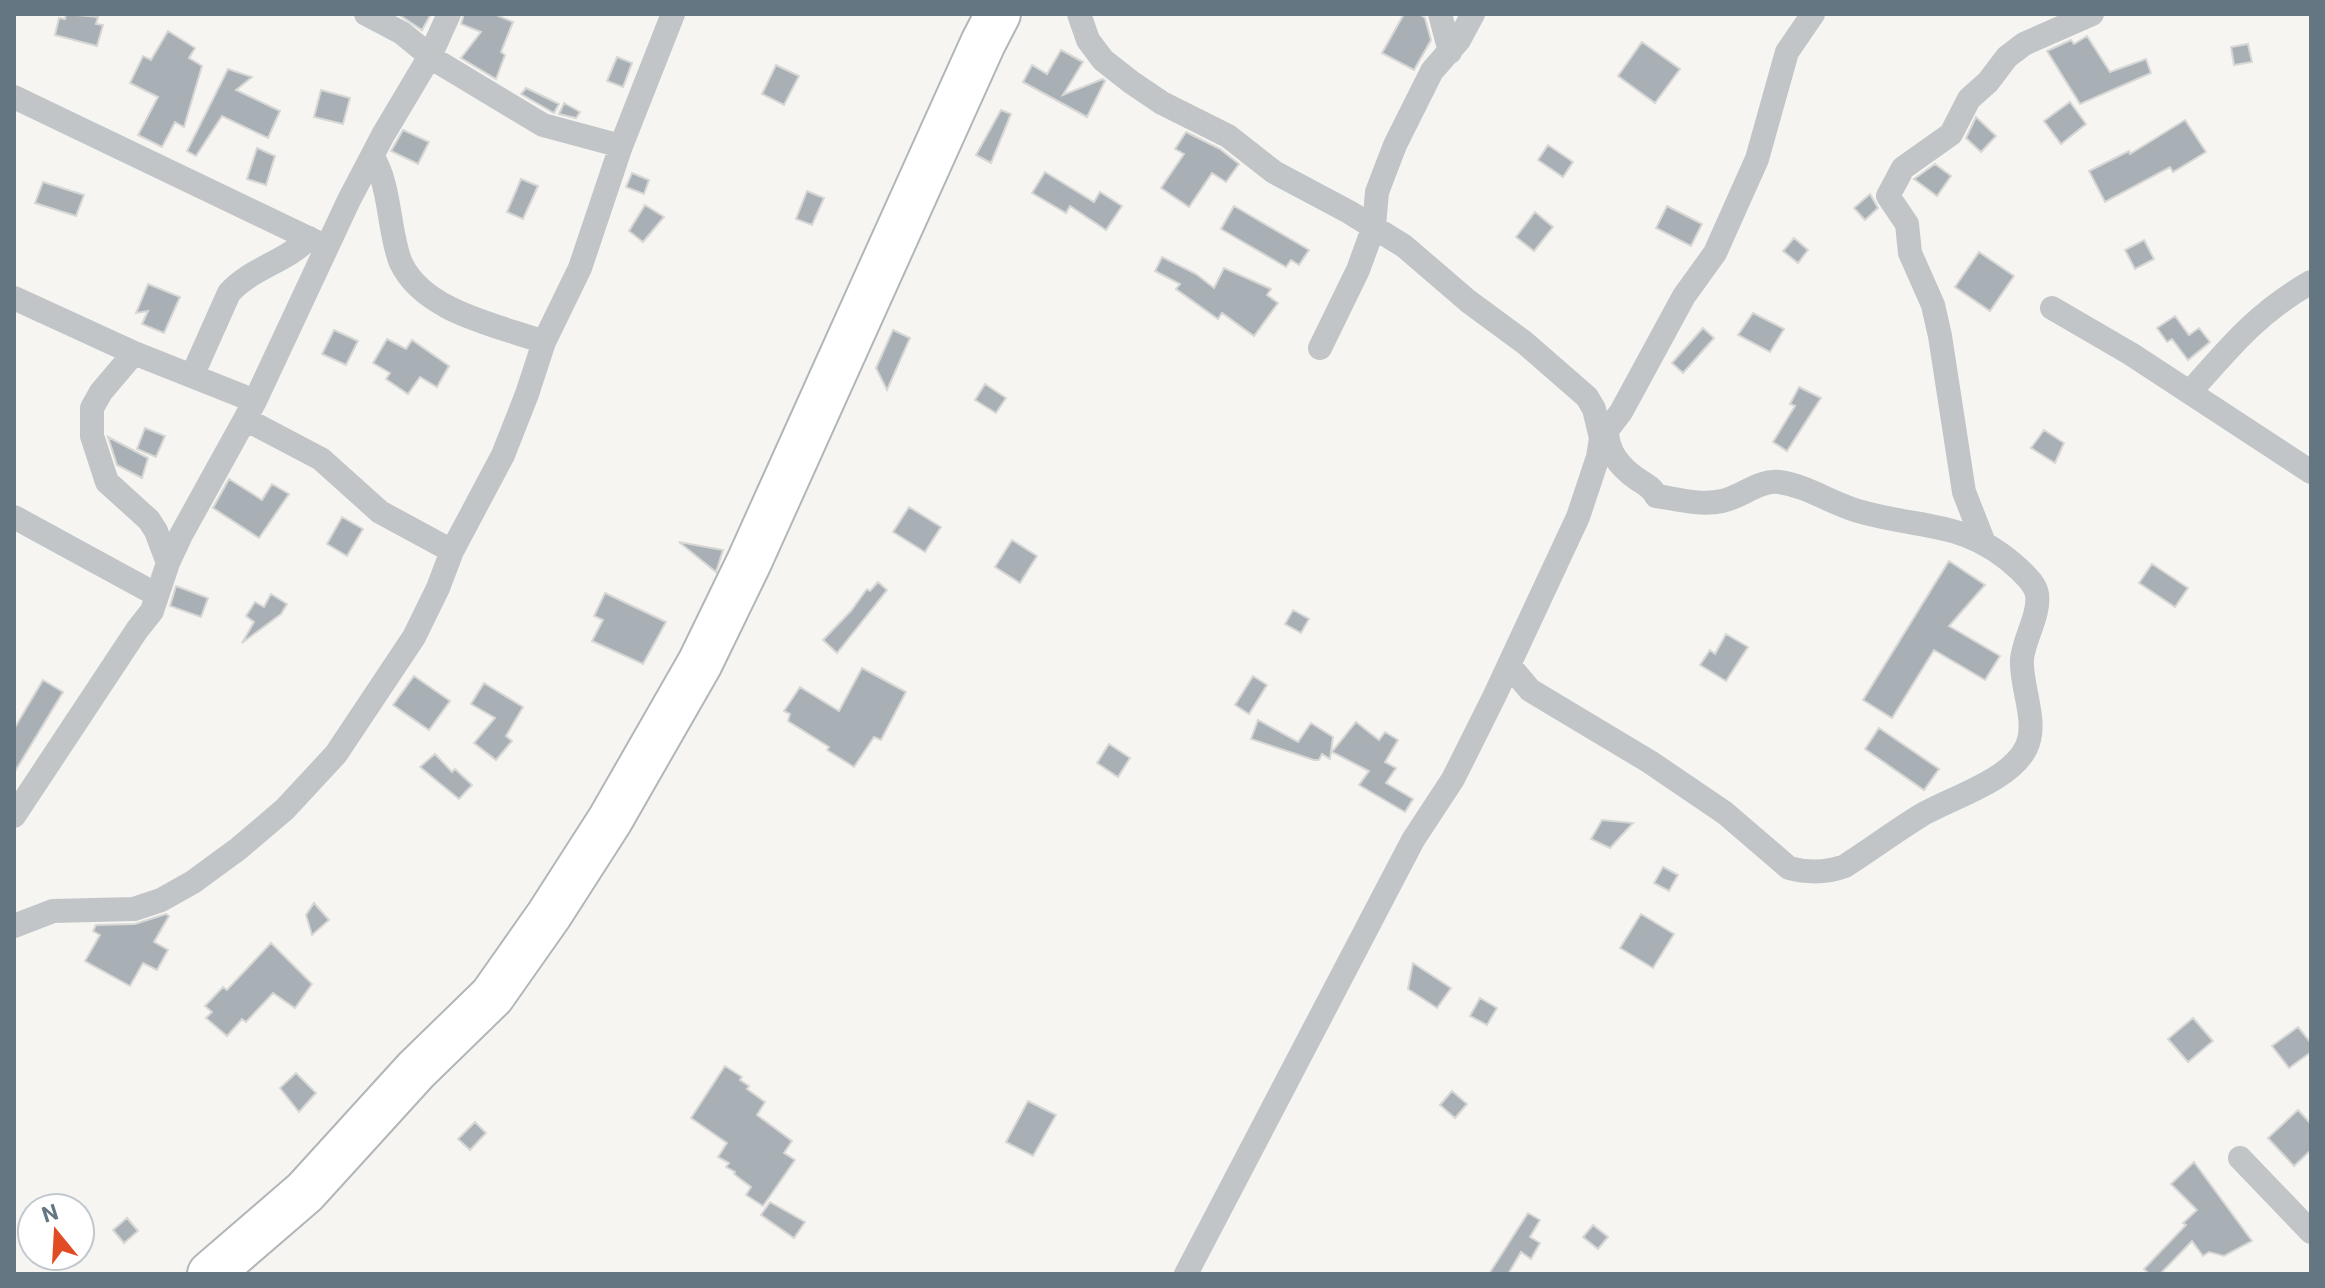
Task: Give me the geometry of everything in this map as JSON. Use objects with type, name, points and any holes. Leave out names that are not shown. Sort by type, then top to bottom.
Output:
[{"type":"highway","points":[[210,1274],[305,1192],[416,1070],[492,996],[602,832],[656,743],[712,638],[998,14]]},
{"type":"street","points":[[366,14],[402,33],[430,56],[543,125],[621,146]]},
{"type":"street","points":[[14,816],[137,630],[148,619],[168,563],[250,410],[318,242],[430,56],[449,14]]},
{"type":"street","points":[[14,926],[53,911],[134,909],[161,900],[193,882],[238,849],[285,809],[336,754],[414,637],[452,551],[515,428],[544,342],[580,268],[621,146],[673,14]]},
{"type":"street","points":[[1079,14],[1088,40],[1103,60],[1131,82],[1162,103],[1228,136],[1274,172],[1374,226],[1404,246],[1468,301],[1525,343],[1587,397],[1609,451],[1656,496],[1706,503],[1723,501],[1766,482],[1794,485],[1863,512],[1960,531],[2007,558],[2029,579],[2037,595],[2022,656],[2022,681],[2030,729],[2027,748],[2012,765],[1993,779],[1922,815],[1857,858],[1830,871],[1789,868],[1725,813],[1650,762],[1530,690],[1509,665]]},
{"type":"street","points":[[1440,14],[1450,52]]},
{"type":"street","points":[[1320,348],[1358,270],[1374,226],[1377,192],[1386,166],[1420,91],[1432,71],[1450,52],[1473,14]]},
{"type":"street","points":[[1186,1274],[1413,840],[1453,779],[1578,517],[1604,435],[1621,412],[1674,313],[1715,253],[1757,159],[1787,52],[1813,14]]},
{"type":"street","points":[[1984,543],[1964,492],[1933,305],[1910,253],[1907,224],[1888,196],[1903,168],[1951,134],[1969,99],[1988,82],[2007,57],[2057,21],[2092,14]]},
{"type":"street","points":[[14,97],[318,242]]},
{"type":"street","points":[[372,156],[383,181],[398,257],[412,282],[433,300],[457,311],[544,342]]},
{"type":"street","points":[[192,376],[229,293],[236,284],[293,252],[318,242]]},
{"type":"street","points":[[2190,392],[2256,319],[2311,282]]},
{"type":"street","points":[[14,298],[192,376],[250,410],[321,459],[380,512],[452,551]]},
{"type":"street","points":[[2052,308],[2131,354],[2311,472]]},
{"type":"street","points":[[134,353],[101,392],[92,408],[92,436],[107,482],[149,520],[168,563]]},
{"type":"street","points":[[1930,525],[1964,492]]},
{"type":"street","points":[[14,517],[157,595]]},
{"type":"street","points":[[2240,1158],[2311,1232]]},
{"type":"building","points":[[66,14],[98,17],[96,24],[103,25],[97,46],[55,35],[59,18],[65,19]]},
{"type":"building","points":[[398,14],[431,14],[422,30]]},
{"type":"building","points":[[464,14],[494,14],[513,22],[501,52],[505,55],[496,79],[461,58],[481,32],[461,24]]},
{"type":"building","points":[[1404,14],[1419,14],[1425,18],[1431,40],[1414,70],[1382,53]]},
{"type":"building","points":[[168,31],[195,48],[189,58],[202,66],[184,127],[175,122],[162,147],[138,135],[158,97],[130,83],[143,56],[151,60]]},
{"type":"building","points":[[2087,36],[2110,72],[2146,59],[2151,73],[2080,104],[2047,51],[2071,40],[2074,44]]},
{"type":"building","points":[[1642,42],[1680,69],[1655,103],[1618,76]]},
{"type":"building","points":[[2248,44],[2252,62],[2234,65],[2231,47]]},
{"type":"building","points":[[1061,50],[1083,62],[1063,95],[1103,79],[1105,81],[1087,117],[1023,82],[1032,65],[1047,74]]},
{"type":"building","points":[[617,57],[632,63],[623,87],[607,81]]},
{"type":"building","points":[[776,65],[799,76],[784,105],[762,94]]},
{"type":"building","points":[[228,69],[252,77],[236,90],[280,111],[268,138],[222,116],[196,156],[187,151]]},
{"type":"building","points":[[526,88],[559,104],[554,113],[521,94]]},
{"type":"building","points":[[321,90],[350,98],[343,124],[314,117]]},
{"type":"building","points":[[2070,102],[2086,124],[2061,144],[2044,121]]},
{"type":"building","points":[[564,103],[580,112],[576,118],[559,114]]},
{"type":"building","points":[[1001,110],[1011,114],[991,163],[976,155]]},
{"type":"building","points":[[1976,117],[1996,136],[1981,152],[1966,138]]},
{"type":"building","points":[[2185,120],[2206,152],[2173,172],[2170,167],[2105,202],[2089,171],[2129,151],[2130,154]]},
{"type":"building","points":[[403,130],[429,142],[418,164],[391,151]]},
{"type":"building","points":[[1186,132],[1220,149],[1239,164],[1226,182],[1212,173],[1189,207],[1161,188],[1184,154],[1175,149]]},
{"type":"building","points":[[1548,145],[1573,162],[1563,177],[1538,160]]},
{"type":"building","points":[[257,148],[275,156],[266,185],[247,179]]},
{"type":"building","points":[[1935,164],[1951,176],[1937,196],[1914,179]]},
{"type":"building","points":[[1045,172],[1094,202],[1100,192],[1122,206],[1106,230],[1070,206],[1066,213],[1032,193]]},
{"type":"building","points":[[632,173],[649,180],[644,194],[626,187]]},
{"type":"building","points":[[521,179],[538,186],[523,219],[507,212]]},
{"type":"building","points":[[43,182],[84,195],[76,216],[35,203]]},
{"type":"building","points":[[807,191],[824,198],[812,225],[796,219]]},
{"type":"building","points":[[1870,194],[1878,208],[1865,220],[1854,208]]},
{"type":"building","points":[[645,205],[664,217],[643,242],[629,231]]},
{"type":"building","points":[[1234,206],[1309,250],[1299,265],[1291,260],[1286,267],[1221,229]]},
{"type":"building","points":[[1667,206],[1702,224],[1691,246],[1656,228]]},
{"type":"building","points":[[1535,212],[1553,227],[1534,251],[1516,237]]},
{"type":"building","points":[[1794,238],[1808,250],[1798,263],[1783,251]]},
{"type":"building","points":[[2144,240],[2154,259],[2135,269],[2125,250]]},
{"type":"building","points":[[1979,252],[2014,276],[1990,311],[1955,287]]},
{"type":"building","points":[[1162,257],[1196,274],[1214,288],[1224,268],[1271,289],[1267,295],[1278,303],[1254,336],[1222,313],[1218,319],[1176,289],[1180,284],[1155,271]]},
{"type":"building","points":[[148,284],[180,297],[164,333],[142,324],[148,311],[136,313]]},
{"type":"building","points":[[1753,313],[1784,329],[1770,352],[1738,335]]},
{"type":"building","points":[[2175,316],[2189,335],[2199,328],[2210,342],[2188,360],[2172,339],[2167,342],[2157,328]]},
{"type":"building","points":[[1703,328],[1714,338],[1683,373],[1672,363]]},
{"type":"building","points":[[334,330],[358,341],[346,365],[322,354]]},
{"type":"building","points":[[893,330],[910,338],[887,390],[876,368]]},
{"type":"building","points":[[387,339],[406,349],[412,340],[449,366],[437,387],[420,377],[408,394],[386,379],[390,373],[373,363]]},
{"type":"building","points":[[985,384],[1006,398],[996,413],[975,400]]},
{"type":"building","points":[[1799,387],[1821,398],[1787,451],[1773,442],[1795,406],[1790,404]]},
{"type":"building","points":[[145,428],[165,436],[156,457],[137,449]]},
{"type":"building","points":[[2044,430],[2064,443],[2055,463],[2031,448]]},
{"type":"building","points":[[108,437],[148,458],[142,478],[117,465]]},
{"type":"building","points":[[229,479],[262,500],[272,484],[289,494],[259,538],[213,508]]},
{"type":"building","points":[[909,507],[941,527],[925,552],[893,532]]},
{"type":"building","points":[[342,517],[363,529],[347,556],[327,544]]},
{"type":"building","points":[[1012,540],[1037,556],[1020,583],[995,567]]},
{"type":"building","points":[[679,542],[723,550],[716,572]]},
{"type":"building","points":[[1949,561],[1985,585],[1949,626],[2000,656],[1985,680],[1934,650],[1892,718],[1863,700]]},
{"type":"building","points":[[2152,564],[2188,588],[2175,607],[2139,583]]},
{"type":"building","points":[[878,582],[887,590],[837,653],[823,640],[867,589],[870,591]]},
{"type":"building","points":[[176,586],[208,598],[201,617],[170,606]]},
{"type":"building","points":[[605,593],[666,622],[643,664],[592,641],[603,620],[594,616]]},
{"type":"building","points":[[271,594],[287,604],[281,614],[242,643],[254,622],[246,616],[255,602],[264,607]]},
{"type":"building","points":[[1293,610],[1309,619],[1301,633],[1285,624]]},
{"type":"building","points":[[1726,634],[1748,647],[1726,681],[1700,665],[1710,650],[1715,654]]},
{"type":"building","points":[[862,668],[906,692],[881,740],[874,737],[854,767],[788,721],[790,714],[784,711],[800,687],[839,711]]},
{"type":"building","points":[[414,676],[450,701],[429,730],[393,705]]},
{"type":"building","points":[[1253,676],[1267,685],[1249,714],[1235,705]]},
{"type":"building","points":[[43,680],[63,692],[14,773],[14,729]]},
{"type":"building","points":[[484,683],[523,707],[506,736],[512,741],[496,760],[474,743],[495,718],[471,704]]},
{"type":"building","points":[[1258,720],[1298,742],[1311,723],[1333,737],[1330,759],[1322,754],[1319,760],[1314,760],[1251,739]]},
{"type":"building","points":[[1356,722],[1379,740],[1385,732],[1398,740],[1385,762],[1396,768],[1386,783],[1413,799],[1405,812],[1359,785],[1369,771],[1332,752]]},
{"type":"building","points":[[1879,728],[1939,769],[1924,790],[1865,749]]},
{"type":"building","points":[[1109,744],[1130,758],[1118,777],[1097,763]]},
{"type":"building","points":[[435,754],[452,772],[455,769],[472,785],[459,799],[420,767]]},
{"type":"building","points":[[1602,820],[1633,823],[1610,848],[1591,839]]},
{"type":"building","points":[[1663,867],[1678,875],[1669,891],[1654,883]]},
{"type":"building","points":[[314,903],[329,920],[312,935],[306,915]]},
{"type":"building","points":[[166,914],[169,916],[154,942],[168,950],[157,970],[143,963],[130,986],[85,961],[100,935],[93,931],[96,925],[135,924]]},
{"type":"building","points":[[1641,914],[1674,934],[1653,968],[1620,948]]},
{"type":"building","points":[[271,943],[312,984],[295,1008],[273,993],[246,1022],[242,1019],[227,1036],[206,1018],[212,1012],[205,1006],[223,987],[227,990]]},
{"type":"building","points":[[1413,963],[1451,988],[1437,1008],[1408,989]]},
{"type":"building","points":[[1480,998],[1497,1008],[1487,1025],[1470,1016]]},
{"type":"building","points":[[2193,1018],[2213,1041],[2188,1062],[2168,1039]]},
{"type":"building","points":[[2298,1027],[2311,1043],[2311,1052],[2289,1068],[2272,1046]]},
{"type":"building","points":[[725,1066],[742,1077],[740,1080],[749,1086],[747,1089],[765,1102],[757,1115],[792,1141],[784,1153],[795,1160],[763,1206],[746,1195],[751,1187],[726,1167],[729,1163],[718,1157],[727,1143],[691,1118]]},
{"type":"building","points":[[296,1073],[316,1093],[299,1112],[280,1088]]},
{"type":"building","points":[[1452,1091],[1467,1104],[1455,1118],[1440,1105]]},
{"type":"building","points":[[1028,1101],[1056,1115],[1033,1156],[1006,1142]]},
{"type":"building","points":[[2298,1110],[2311,1124],[2311,1150],[2294,1166],[2268,1138]]},
{"type":"building","points":[[475,1122],[486,1133],[470,1150],[458,1139]]},
{"type":"building","points":[[2194,1162],[2252,1241],[2224,1256],[2209,1252],[2203,1256],[2192,1241],[2160,1274],[2149,1274],[2144,1269],[2197,1210],[2171,1184]]},
{"type":"building","points":[[770,1202],[805,1222],[794,1238],[761,1215]]},
{"type":"building","points":[[1528,1213],[1540,1220],[1530,1237],[1540,1243],[1531,1259],[1521,1252],[1508,1274],[1489,1274]]},
{"type":"building","points":[[127,1218],[138,1231],[124,1243],[113,1230]]},
{"type":"building","points":[[1593,1225],[1608,1237],[1598,1249],[1583,1237]]}]
